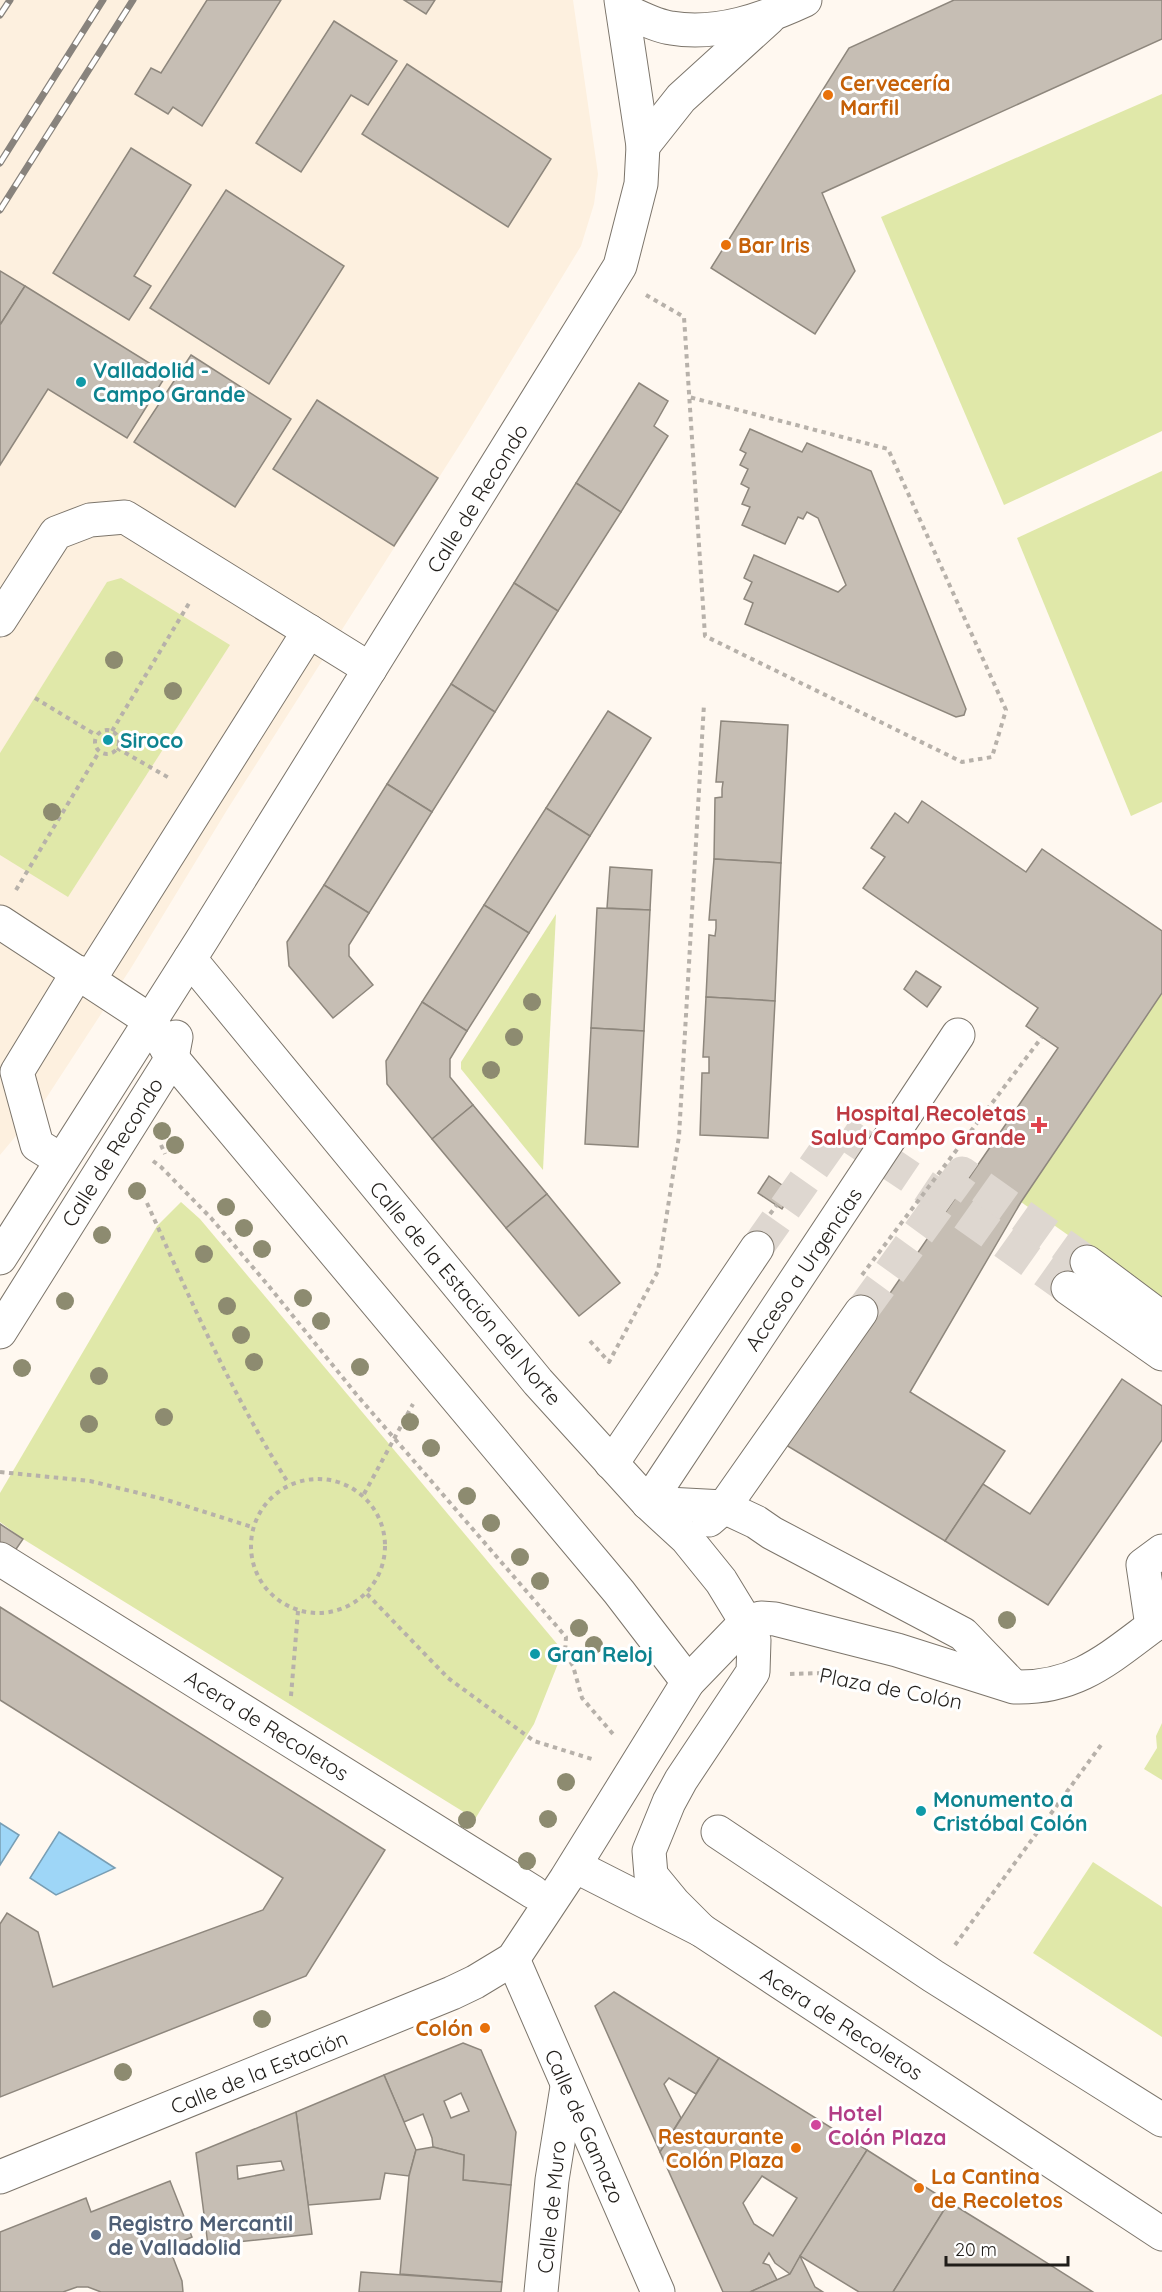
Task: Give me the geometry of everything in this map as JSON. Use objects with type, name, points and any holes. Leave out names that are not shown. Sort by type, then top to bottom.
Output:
[{"type":"street","points":[[622,5],[669,28],[708,31],[770,16],[806,0]]},
{"type":"street","name":"Calle de Recondo","points":[[0,1258],[190,959],[620,266],[641,184],[643,146],[622,5]]},
{"type":"street","points":[[643,146],[681,98],[770,16]]},
{"type":"street","points":[[0,621],[56,534],[90,520],[125,517],[370,669]]},
{"type":"street","points":[[62,1160],[37,1145],[17,1072],[83,976],[309,631]]},
{"type":"street","points":[[5,910],[83,976],[151,1021],[172,1058],[619,1592],[688,1682]]},
{"type":"street","name":"Calle de Recondo","points":[[0,1332],[172,1058],[190,959]]},
{"type":"street","name":"Calle de la Estación del Norte","points":[[190,959],[538,1382],[648,1503],[687,1539],[721,1581],[738,1609]]},
{"type":"street","name":"Acceso a Urgencias","points":[[648,1503],[958,1035]]},
{"type":"street","name":"Calle de Recondo","points":[[0,1294],[61,1195],[62,1160]]},
{"type":"street","points":[[610,1462],[617,1456],[757,1248]]},
{"type":"street","points":[[1162,1318],[1078,1275],[1162,1354]]},
{"type":"street","points":[[687,1539],[723,1507],[859,1297]]},
{"type":"street","points":[[648,1503],[723,1507],[756,1522],[772,1533],[963,1634],[1014,1688]]},
{"type":"street","points":[[1157,1623],[1143,1565],[1162,1551]]},
{"type":"street","name":"Acera de Recoletos","points":[[0,1559],[534,1892]]},
{"type":"street","points":[[667,1655],[705,1637],[719,1620],[738,1609]]},
{"type":"street","points":[[513,1959],[575,1866],[688,1682],[738,1609]]},
{"type":"street","points":[[701,1930],[674,1903],[651,1875],[649,1851],[677,1788],[753,1672],[754,1640],[738,1609]]},
{"type":"street","name":"Plaza de Colón","points":[[738,1609],[897,1650],[1014,1688],[1034,1688],[1061,1683],[1091,1671],[1157,1623]]},
{"type":"street","points":[[718,1832],[933,1976],[1162,2120]]},
{"type":"street","name":"Acera de Recoletos","points":[[575,1866],[701,1930],[1162,2234]]},
{"type":"street","name":"Calle de Gamazo","points":[[513,1959],[658,2292]]},
{"type":"street","name":"Calle de la Estación","points":[[0,2177],[452,1993],[513,1959]]},
{"type":"street","name":"Calle de Muro","points":[[541,2292],[552,2180],[567,2087]]},
{"type":"path","points":[[615,276],[684,317],[689,397],[705,636],[962,762],[992,757],[1006,710],[888,449],[689,397]]},
{"type":"path","points":[[112,731],[210,569]]},
{"type":"path","points":[[34,698],[96,735]]},
{"type":"path","points":[[590,1341],[609,1362],[658,1271],[680,1136],[704,704]]},
{"type":"path","points":[[102,730],[112,731],[119,740],[117,748],[107,754],[99,752],[95,742],[96,735],[102,730]]},
{"type":"path","points":[[5,910],[99,752]]},
{"type":"path","points":[[859,1297],[1042,1037]]},
{"type":"path","points":[[152,1161],[161,1167],[211,1218],[394,1438],[566,1637],[565,1653],[573,1666],[582,1698],[616,1738]]},
{"type":"path","points":[[147,1203],[225,1373],[288,1484]]},
{"type":"path","points":[[363,1494],[432,1369]]},
{"type":"path","points":[[0,1472],[90,1481],[167,1500],[252,1527]]},
{"type":"path","points":[[322,1480],[345,1485],[363,1494],[377,1512],[385,1532],[386,1554],[380,1575],[366,1594],[352,1605],[316,1614],[298,1611],[279,1601],[264,1587],[254,1569],[250,1548],[252,1527],[260,1510],[272,1494],[288,1484],[322,1480]]},
{"type":"path","points":[[366,1594],[448,1678],[534,1741],[601,1762]]},
{"type":"path","points":[[293,1742],[290,1705],[298,1611]]},
{"type":"path","name":"Plaza de Colón","points":[[786,1677],[793,1672],[832,1673]]},
{"type":"path","points":[[933,1976],[1101,1745]]},
{"type":"shaded area","points":[[0,0],[573,0],[598,174],[594,204],[581,246],[466,435],[227,810],[131,968],[41,1106],[0,1155]]},
{"type":"green space","points":[[1162,94],[1162,431],[1004,505],[881,217]]},
{"type":"green space","points":[[1162,471],[1162,802],[1131,816],[1017,538]]},
{"type":"green space","points":[[121,578],[230,645],[68,897],[0,855],[0,753],[107,582]]},
{"type":"green space","points":[[556,914],[543,1170],[461,1069],[461,1062]]},
{"type":"green space","points":[[1162,993],[1162,1301],[1021,1202]]},
{"type":"green space","points":[[181,1202],[200,1219],[563,1651],[534,1724],[475,1819],[23,1539],[0,1522],[0,1493],[157,1226]]},
{"type":"green space","points":[[1162,1723],[1162,1780],[1144,1769],[1157,1748],[1156,1736]]},
{"type":"green space","points":[[1093,1862],[1162,1907],[1162,2037],[1033,1953]]},
{"type":"water","points":[[0,1823],[19,1835],[0,1865]]},
{"type":"water","points":[[59,1832],[115,1868],[56,1895],[30,1878]]},
{"type":"building","points":[[207,0],[281,0],[202,126],[173,107],[168,114],[135,94],[151,68],[161,73]]},
{"type":"building","points":[[404,0],[435,0],[426,14]]},
{"type":"building","points":[[954,0],[1162,0],[1162,39],[822,193],[855,271],[815,334],[711,268],[849,48]]},
{"type":"building","points":[[334,21],[397,61],[368,105],[351,95],[301,172],[256,143]]},
{"type":"building","points":[[407,64],[551,159],[508,227],[362,134]]},
{"type":"building","points":[[131,148],[191,185],[134,276],[151,286],[129,320],[53,273]]},
{"type":"building","points":[[226,190],[344,266],[269,384],[150,308]]},
{"type":"building","points":[[0,271],[25,286],[0,325]]},
{"type":"building","name":"Valladolid - Campo Grande","points":[[25,286],[167,374],[127,438],[48,389],[0,465],[0,325]]},
{"type":"building","points":[[191,355],[291,419],[235,507],[134,442]]},
{"type":"building","points":[[639,383],[668,401],[654,426],[668,436],[621,512],[576,483]]},
{"type":"building","points":[[317,400],[438,478],[394,546],[273,469]]},
{"type":"building","points":[[750,429],[802,452],[807,443],[871,471],[966,709],[964,715],[956,717],[745,624],[753,603],[744,599],[752,582],[744,578],[754,555],[838,592],[846,585],[818,518],[807,512],[803,519],[798,517],[785,544],[742,525],[750,507],[742,504],[749,488],[741,484],[748,469],[740,465],[746,453],[740,450]]},
{"type":"building","points":[[576,483],[621,512],[558,611],[514,583]]},
{"type":"building","points":[[514,583],[558,611],[495,712],[451,684]]},
{"type":"building","points":[[451,684],[495,712],[432,812],[387,784]]},
{"type":"building","points":[[608,711],[651,738],[590,836],[546,808]]},
{"type":"building","points":[[721,721],[788,725],[781,863],[714,859],[715,798],[722,797],[723,782],[716,782]]},
{"type":"building","points":[[387,784],[432,812],[369,913],[324,885]]},
{"type":"building","name":"Hospital Recoletas Salud Campo Grande","points":[[922,801],[1026,872],[1042,849],[1162,931],[1162,993],[1021,1202],[910,1392],[1005,1451],[945,1541],[786,1445],[1058,1048],[1026,1026],[1038,1008],[863,888],[885,857],[871,848],[895,813],[908,823]]},
{"type":"building","points":[[546,808],[590,836],[529,933],[484,905]]},
{"type":"building","points":[[714,859],[781,863],[775,1001],[706,997],[709,935],[715,936],[716,928],[716,920],[709,920]]},
{"type":"building","points":[[610,867],[652,870],[650,910],[607,908]]},
{"type":"building","points":[[324,885],[369,913],[349,945],[349,956],[373,985],[333,1018],[289,966],[287,942]]},
{"type":"building","points":[[484,905],[529,933],[467,1031],[422,1002]]},
{"type":"building","points":[[597,908],[650,910],[644,1031],[591,1028]]},
{"type":"building","points":[[916,971],[941,987],[927,1007],[904,989]]},
{"type":"building","points":[[706,997],[775,1001],[768,1138],[700,1135],[702,1073],[709,1073],[709,1057],[703,1057]]},
{"type":"building","points":[[422,1002],[467,1031],[450,1059],[450,1077],[473,1105],[432,1139],[387,1084],[386,1061]]},
{"type":"building","points":[[591,1028],[644,1031],[638,1147],[585,1144]]},
{"type":"building","points":[[473,1105],[547,1194],[506,1228],[432,1139]]},
{"type":"building","points":[[769,1176],[792,1192],[782,1209],[758,1193]]},
{"type":"building","points":[[547,1194],[620,1283],[579,1316],[506,1228]]},
{"type":"building","points":[[1122,1379],[1162,1406],[1162,1440],[1048,1605],[945,1541],[983,1484],[1030,1514]]},
{"type":"building","points":[[0,1524],[23,1539],[8,1561],[0,1555]]},
{"type":"building","points":[[0,1607],[385,1850],[306,1976],[0,2097],[0,1924],[7,1913],[38,1932],[53,1987],[263,1910],[283,1878],[0,1700]]},
{"type":"building","points":[[614,1992],[719,2058],[696,2094],[669,2078],[664,2084],[681,2118],[660,2152],[595,2006]]},
{"type":"building","points":[[463,2043],[481,2050],[516,2132],[511,2185],[463,2180],[464,2155],[433,2147],[423,2114],[404,2122],[384,2075]],"holes":[[[461,2093],[469,2111],[451,2118],[444,2101]]]},
{"type":"building","points":[[719,2058],[867,2150],[790,2274],[775,2263],[769,2253],[763,2263],[769,2265],[777,2280],[750,2292],[723,2292],[660,2152]],"holes":[[[762,2176],[797,2198],[773,2236],[754,2224],[743,2203]]]},
{"type":"building","points":[[384,2075],[416,2150],[409,2176],[385,2173],[380,2199],[308,2205],[296,2112]]},
{"type":"building","points":[[296,2112],[312,2234],[208,2245],[196,2153]],"holes":[[[281,2161],[284,2170],[238,2179],[237,2166]]]},
{"type":"building","points":[[433,2147],[464,2155],[463,2180],[511,2185],[502,2282],[400,2274],[409,2176],[416,2150]]},
{"type":"building","points":[[867,2150],[949,2202],[893,2292],[859,2292],[800,2256]]},
{"type":"building","name":"Registro Mercantil de Valladolid","points":[[170,2181],[192,2237],[169,2247],[182,2281],[183,2292],[101,2292],[88,2287],[77,2287],[63,2292],[0,2292],[0,2232],[86,2198],[91,2212]]},
{"type":"building","points":[[949,2202],[1001,2234],[1093,2292],[893,2292]]},
{"type":"building","points":[[800,2256],[815,2287],[823,2292],[750,2292],[790,2274]]},
{"type":"building","points":[[361,2272],[502,2282],[501,2292],[359,2292]]},
{"type":"tunnel","points":[[757,1248],[840,1130],[943,1199],[1068,1288]]},
{"type":"tunnel","points":[[861,1312],[962,1173],[1087,1262]]},
{"type":"railway","points":[[0,15],[10,0]]},
{"type":"railway","points":[[0,163],[103,0]]},
{"type":"railway","points":[[0,210],[133,0]]},
{"type":"place","name":"Cervecería Marfil","points":[[828,95]]},
{"type":"place","name":"Bar Iris","points":[[726,245]]},
{"type":"place","name":"Valladolid - Campo Grande","points":[[81,382]]},
{"type":"place","name":"Siroco","points":[[108,740]]},
{"type":"place","name":"Hospital Recoletas Salud Campo Grande","points":[[1039,1125]]},
{"type":"place","name":"Gran Reloj","points":[[535,1654]]},
{"type":"place","name":"Monumento a Cristóbal Colón","points":[[921,1811]]},
{"type":"place","name":"Colón","points":[[485,2028]]},
{"type":"place","name":"Hotel Colón Plaza","points":[[816,2125]]},
{"type":"place","name":"Restaurante Colón Plaza","points":[[796,2148]]},
{"type":"place","name":"La Cantina de Recoletos","points":[[919,2188]]},
{"type":"place","name":"Registro Mercantil de Valladolid","points":[[96,2235]]}]
